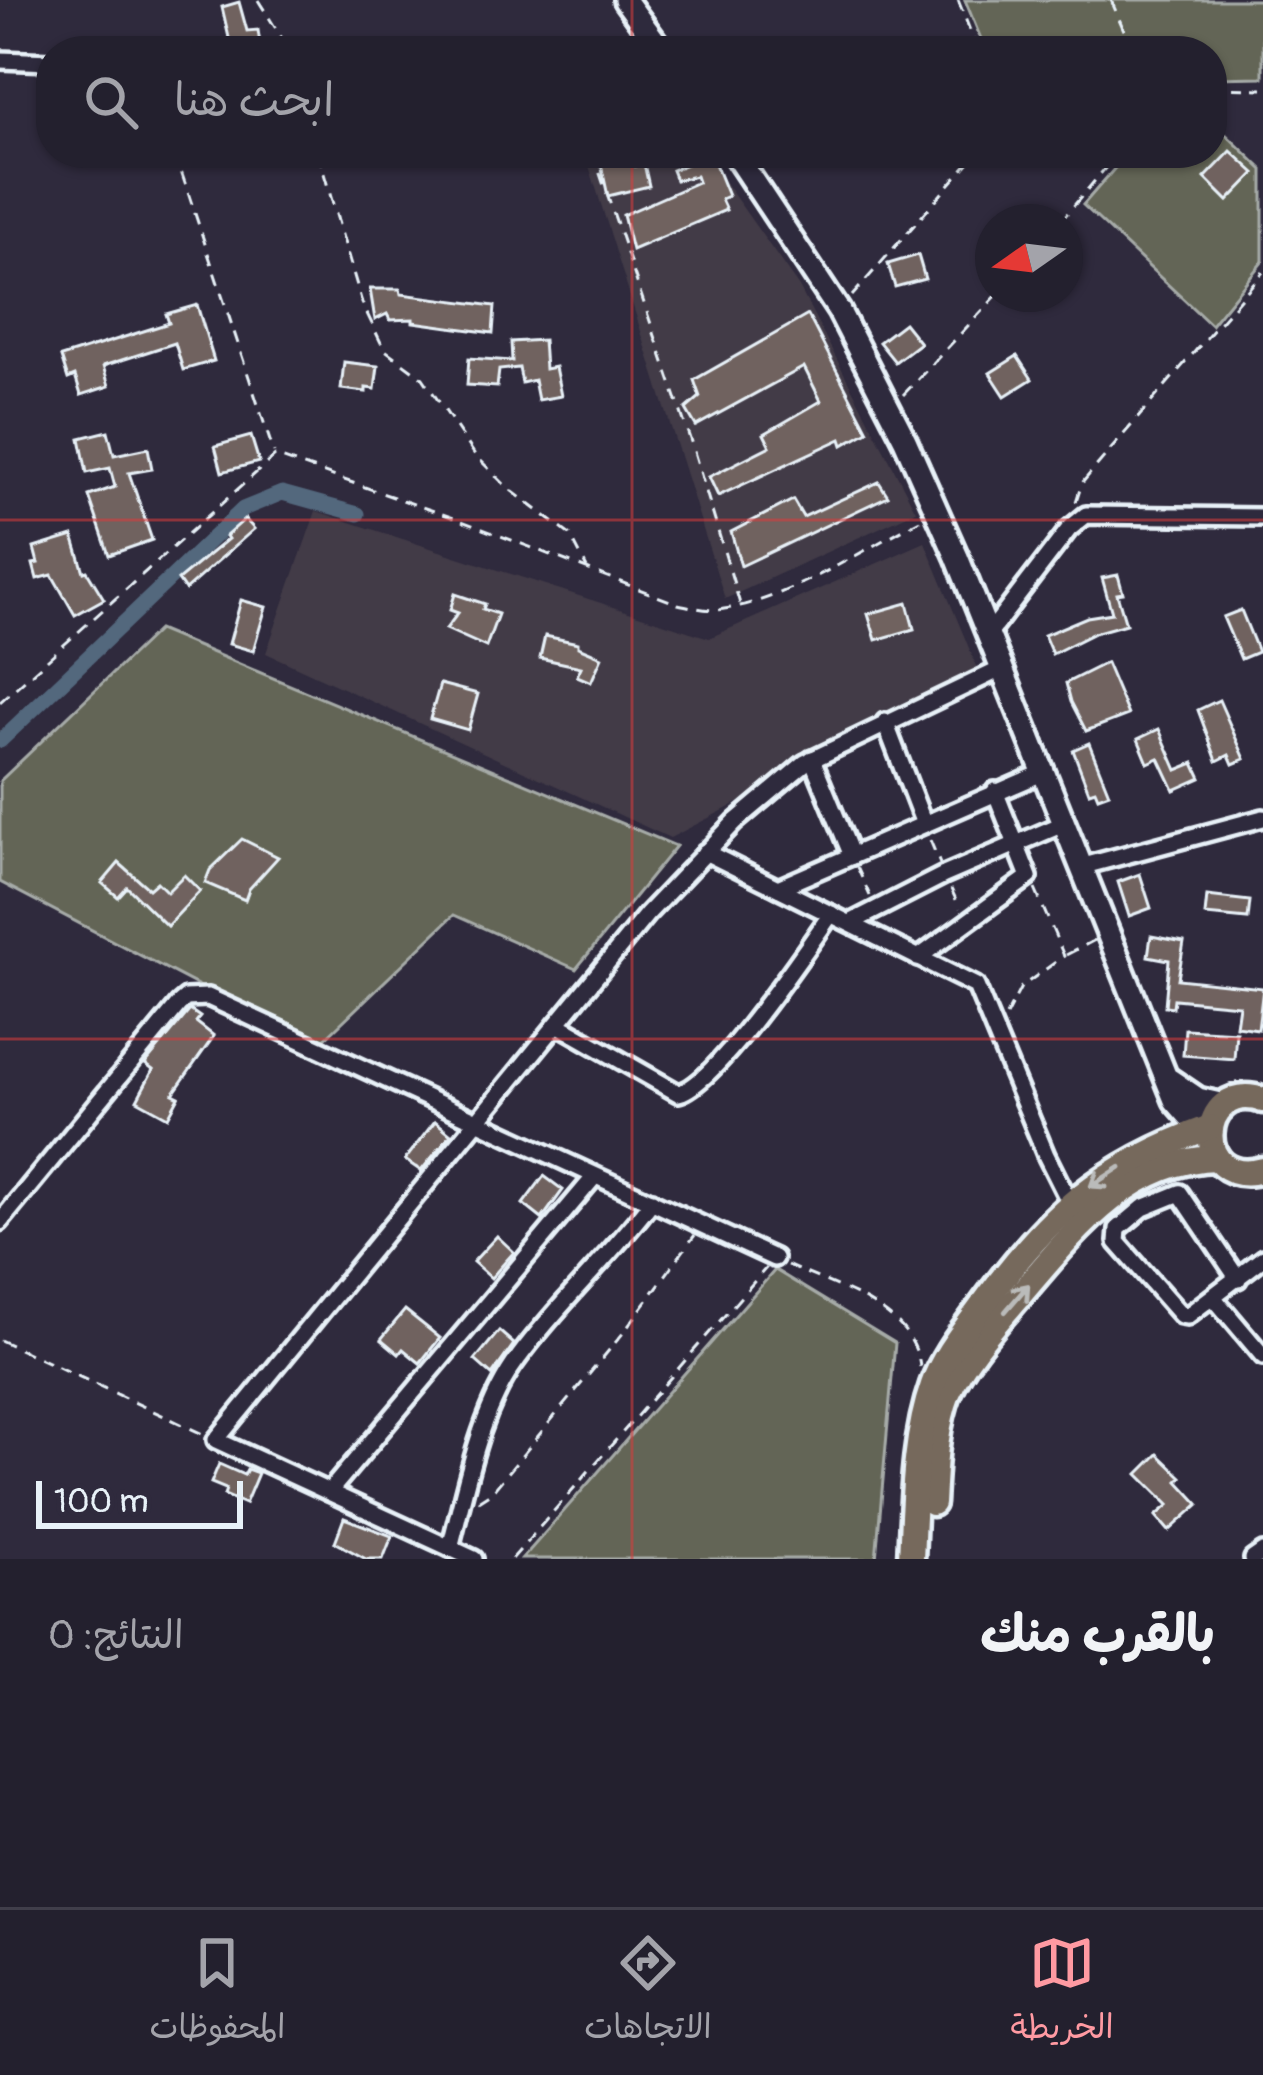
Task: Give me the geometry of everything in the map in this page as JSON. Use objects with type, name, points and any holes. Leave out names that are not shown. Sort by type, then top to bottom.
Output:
[{"type":"highway","points":[[911,1559],[918,1456],[934,1382],[1000,1281],[1043,1229],[1096,1181],[1215,1118],[1238,1098],[1263,1100]]},
{"type":"highway","points":[[1215,1118],[1212,1148],[1217,1157],[1235,1172],[1263,1170]]},
{"type":"highway","points":[[928,1559],[939,1431],[947,1396],[963,1366],[1070,1237],[1111,1198],[1174,1164],[1217,1157]]},
{"type":"main road","points":[[625,0],[651,36]]},
{"type":"main road","points":[[744,168],[839,311],[937,511],[1165,1076],[1215,1118]]},
{"type":"street","points":[[0,60],[36,61]]},
{"type":"street","points":[[987,636],[1079,520],[1099,513],[1263,517]]},
{"type":"street","points":[[474,1559],[216,1440],[647,914],[705,852],[758,801],[812,759],[1001,669]]},
{"type":"street","points":[[885,722],[924,824]]},
{"type":"street","points":[[812,759],[852,856]]},
{"type":"street","points":[[778,888],[1042,773]]},
{"type":"street","points":[[918,958],[1029,877],[995,791]]},
{"type":"street","points":[[1080,867],[1263,818]]},
{"type":"street","points":[[850,923],[1063,824]]},
{"type":"street","points":[[705,852],[976,986],[1070,1203]]},
{"type":"street","points":[[557,1024],[678,1093],[692,1090],[770,1000],[831,914]]},
{"type":"street","points":[[0,1222],[148,1038],[178,1004],[196,996],[774,1258]]},
{"type":"street","points":[[329,1492],[595,1176]]},
{"type":"street","points":[[1238,1279],[1180,1192],[1122,1222],[1117,1242],[1181,1315],[1193,1314],[1238,1279],[1263,1258]]},
{"type":"street","points":[[450,1548],[486,1415],[518,1357],[652,1202]]},
{"type":"street","points":[[1214,1298],[1263,1355]]},
{"type":"street","points":[[1253,1559],[1263,1552]]},
{"type":"path","points":[[258,0],[281,36]]},
{"type":"path","points":[[958,0],[972,36]]},
{"type":"path","points":[[1111,0],[1127,36]]},
{"type":"path","points":[[1227,88],[1263,88]]},
{"type":"path","points":[[180,168],[275,456]]},
{"type":"path","points":[[322,168],[362,303],[384,349],[423,378],[475,455],[508,488],[570,535],[588,569]]},
{"type":"path","points":[[598,168],[692,445],[740,606]]},
{"type":"path","points":[[839,311],[964,168]]},
{"type":"path","points":[[1075,204],[1105,168]]},
{"type":"path","points":[[1079,520],[1076,500],[1082,483],[1263,272]]},
{"type":"path","points":[[890,410],[981,312]]},
{"type":"path","points":[[275,456],[678,604],[706,610],[740,606],[814,576],[937,511]]},
{"type":"path","points":[[0,702],[275,456]]},
{"type":"path","points":[[852,856],[876,909]]},
{"type":"path","points":[[1029,877],[1064,956]]},
{"type":"path","points":[[1000,1040],[1011,1001],[1022,987],[1064,956],[1108,934]]},
{"type":"path","points":[[460,1508],[491,1492],[542,1433],[703,1224]]},
{"type":"path","points":[[512,1559],[774,1258],[883,1310],[914,1343],[921,1375]]},
{"type":"path","points":[[0,1340],[216,1440]]},
{"type":"shaded area","points":[[590,168],[715,168],[799,287],[916,511],[725,599]]},
{"type":"shaded area","points":[[316,511],[709,638],[925,542],[981,677],[670,838],[266,653]]},
{"type":"green space","points":[[965,0],[1263,0],[1263,77],[1227,78],[1227,36],[980,36]]},
{"type":"green space","points":[[1227,135],[1263,170],[1263,261],[1211,325],[1083,205],[1115,168],[1227,168]]},
{"type":"green space","points":[[158,630],[676,846],[576,969],[454,915],[316,1047],[0,882],[0,781]]},
{"type":"green space","points":[[775,1270],[895,1343],[876,1559],[522,1559]]},
{"type":"building","points":[[239,2],[247,31],[258,30],[259,36],[229,36],[222,7]]},
{"type":"building","points":[[1231,151],[1255,173],[1228,201],[1205,178],[1215,168],[1227,168]]},
{"type":"building","points":[[602,168],[645,168],[649,186],[608,196]]},
{"type":"building","points":[[717,168],[728,196],[721,199],[726,210],[632,250],[623,215],[698,182],[696,176],[676,180],[672,170]]},
{"type":"building","points":[[918,255],[925,279],[895,287],[888,264]]},
{"type":"building","points":[[370,289],[400,289],[401,294],[495,306],[493,333],[413,319],[390,320],[387,314],[375,320]]},
{"type":"building","points":[[197,305],[214,361],[183,370],[175,343],[103,366],[109,386],[81,395],[75,376],[68,379],[61,357],[169,323],[166,314]]},
{"type":"building","points":[[808,315],[868,431],[718,496],[709,477],[770,446],[764,434],[821,401],[804,367],[696,426],[686,409],[700,397],[694,380]]},
{"type":"building","points":[[904,323],[920,343],[895,362],[879,342]]},
{"type":"building","points":[[543,340],[545,369],[555,367],[561,396],[538,400],[534,380],[522,383],[519,368],[499,370],[497,387],[467,385],[469,358],[512,361],[511,342]]},
{"type":"building","points":[[1017,356],[1032,379],[1005,396],[990,373]]},
{"type":"building","points":[[344,362],[378,366],[375,389],[341,389]]},
{"type":"building","points":[[108,431],[114,455],[148,448],[152,469],[129,473],[152,540],[109,555],[89,496],[115,487],[110,468],[87,473],[80,438]]},
{"type":"building","points":[[251,436],[259,462],[222,472],[215,446]]},
{"type":"building","points":[[879,482],[888,496],[741,566],[731,532],[793,500],[803,517]]},
{"type":"building","points":[[245,519],[254,529],[185,590],[178,580]]},
{"type":"building","points":[[73,536],[84,572],[104,599],[75,615],[52,575],[37,579],[33,564],[38,563],[34,548]]},
{"type":"building","points":[[1118,575],[1123,593],[1117,594],[1126,624],[1094,633],[1052,654],[1044,635],[1087,617],[1112,613],[1102,578]]},
{"type":"building","points":[[455,594],[498,614],[486,647],[446,629],[458,613],[450,610]]},
{"type":"building","points":[[241,600],[266,607],[253,651],[229,644]]},
{"type":"building","points":[[907,603],[914,629],[876,640],[868,614]]},
{"type":"building","points":[[1241,610],[1258,652],[1241,659],[1223,617]]},
{"type":"building","points":[[545,636],[578,643],[602,657],[591,682],[577,676],[581,667],[540,658]]},
{"type":"building","points":[[1106,663],[1128,715],[1086,731],[1066,683]]},
{"type":"building","points":[[440,684],[478,694],[468,730],[430,719]]},
{"type":"building","points":[[1219,700],[1245,759],[1233,764],[1229,755],[1217,761],[1198,710]]},
{"type":"building","points":[[1159,729],[1177,770],[1194,763],[1201,778],[1174,790],[1159,758],[1148,763],[1138,739]]},
{"type":"building","points":[[1089,743],[1109,793],[1098,797],[1095,790],[1089,792],[1073,750]]},
{"type":"building","points":[[242,839],[278,857],[245,900],[205,883],[210,870]]},
{"type":"building","points":[[119,863],[149,889],[157,882],[167,892],[184,875],[200,891],[167,926],[127,887],[118,897],[102,883]]},
{"type":"building","points":[[1140,874],[1151,908],[1129,916],[1118,882]]},
{"type":"building","points":[[1207,896],[1250,901],[1248,919],[1205,915]]},
{"type":"building","points":[[1151,936],[1184,942],[1178,979],[1263,988],[1258,1029],[1236,1026],[1239,1005],[1174,999],[1173,1007],[1165,1006],[1169,960],[1148,956]]},
{"type":"building","points":[[190,1010],[200,1017],[196,1022],[214,1036],[173,1094],[179,1097],[168,1117],[137,1100],[153,1070],[145,1064]]},
{"type":"building","points":[[1185,1029],[1236,1032],[1234,1059],[1183,1055]]},
{"type":"building","points":[[435,1121],[451,1134],[421,1171],[405,1160]]},
{"type":"building","points":[[544,1176],[563,1190],[542,1219],[523,1204]]},
{"type":"building","points":[[497,1236],[514,1252],[491,1278],[473,1262]]},
{"type":"building","points":[[405,1310],[440,1338],[420,1363],[381,1339]]},
{"type":"building","points":[[499,1331],[514,1344],[492,1375],[475,1360]]},
{"type":"building","points":[[1158,1454],[1182,1477],[1178,1481],[1199,1504],[1169,1531],[1156,1516],[1169,1505],[1138,1474]]},
{"type":"building","points":[[219,1464],[244,1475],[247,1469],[258,1473],[245,1504],[211,1483]]},
{"type":"building","points":[[344,1518],[392,1536],[383,1559],[366,1559],[335,1542]]},
{"type":"waterway","points":[[0,741],[243,509],[282,493],[358,514]]}]
